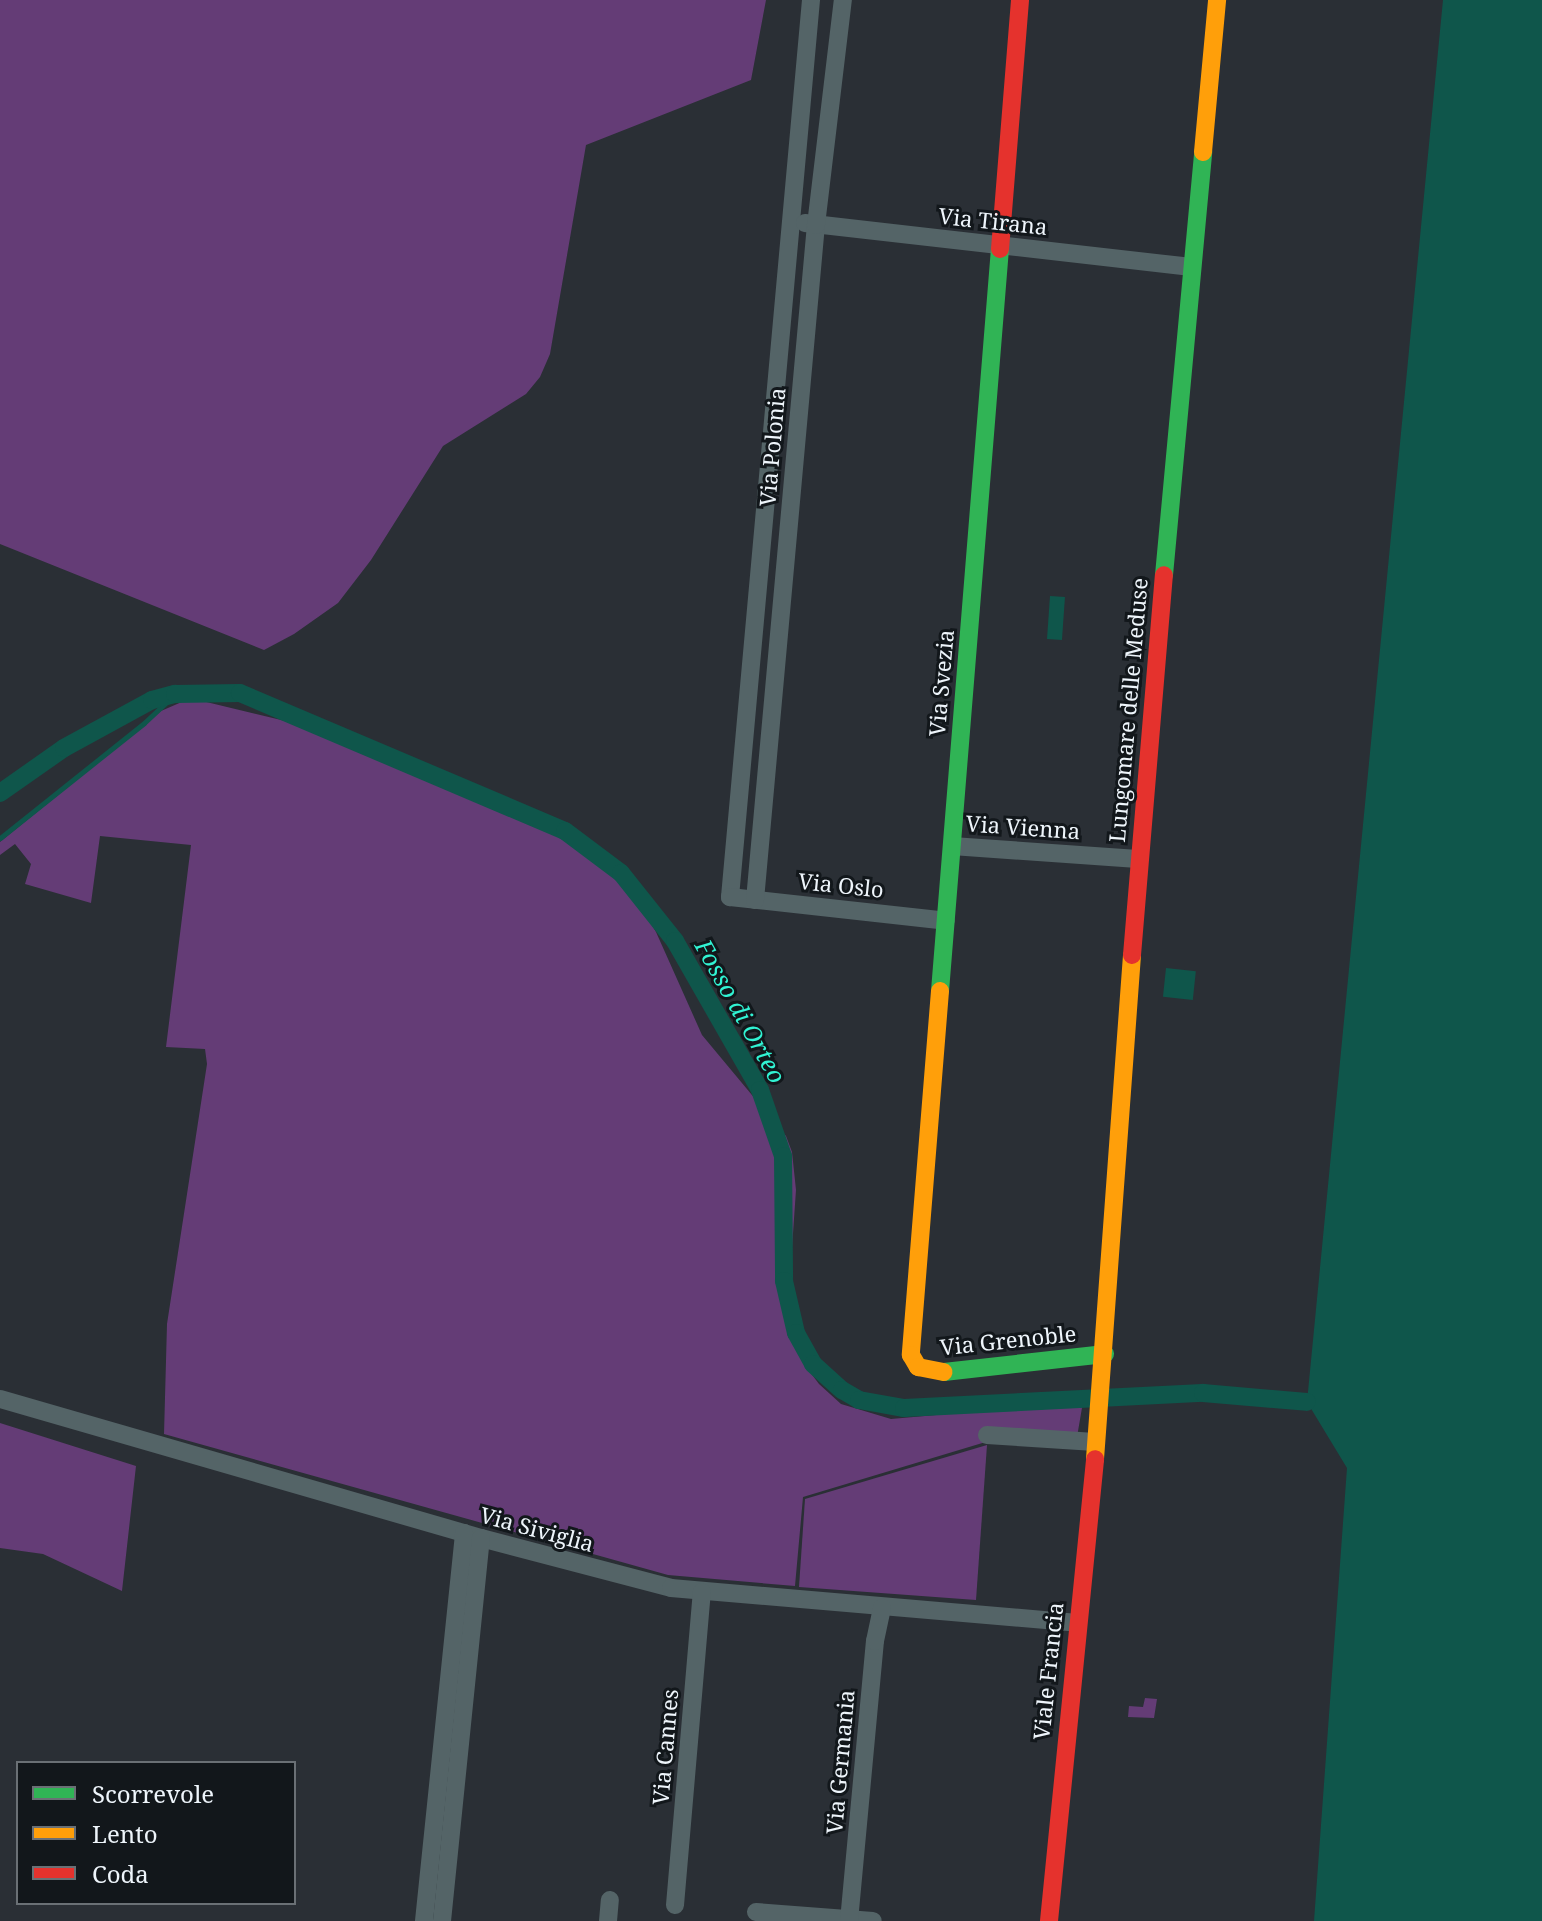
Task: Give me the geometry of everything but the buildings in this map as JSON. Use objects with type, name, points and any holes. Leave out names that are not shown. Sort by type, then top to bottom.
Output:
[{"type":"main road","name":"Via Svezia","points":[[918,1367],[911,1351],[1020,0]]},
{"type":"main road","name":"Lungomare delle Meduse","points":[[1096,1434],[1104,1359],[1138,859],[1217,0]]},
{"type":"main road","name":"Via Grenoble","points":[[918,1367],[935,1373],[1104,1359]]},
{"type":"main road","name":"Viale Francia","points":[[1049,1921],[1096,1434]]},
{"type":"street","name":"Via Polonia","points":[[730,897],[811,0]]},
{"type":"street","name":"Via Polonia","points":[[755,900],[816,225],[843,0]]},
{"type":"street","name":"Via Tirana","points":[[790,221],[1192,267]]},
{"type":"street","name":"Via Vienna","points":[[952,846],[1138,859]]},
{"type":"street","name":"Via Oslo","points":[[730,897],[946,921]]},
{"type":"street","name":"Via Siviglia","points":[[0,1399],[472,1536],[643,1581],[702,1592],[1077,1623]]},
{"type":"street","points":[[987,1435],[1096,1434]]},
{"type":"street","points":[[424,1921],[472,1536]]},
{"type":"street","points":[[442,1921],[472,1536]]},
{"type":"street","name":"Via Cannes","points":[[675,1905],[702,1592]]},
{"type":"street","name":"Via Germania","points":[[849,1920],[875,1641],[882,1608]]},
{"type":"street","points":[[608,1921],[610,1900]]},
{"type":"street","points":[[756,1912],[873,1921]]},
{"type":"shaded area","points":[[0,0],[766,0],[751,80],[586,145],[550,354],[540,377],[526,394],[443,446],[371,560],[338,603],[294,634],[264,650],[0,544]]},
{"type":"shaded area","points":[[1443,0],[1542,0],[1542,1921],[1314,1921],[1347,1468],[1307,1402]]},
{"type":"shaded area","points":[[1050,596],[1065,597],[1062,640],[1047,639]]},
{"type":"shaded area","points":[[198,700],[369,741],[429,765],[462,779],[518,815],[566,838],[606,867],[638,902],[656,932],[702,1035],[786,1136],[792,1152],[796,1190],[789,1291],[792,1324],[804,1364],[819,1384],[841,1404],[891,1419],[1083,1402],[1077,1437],[989,1441],[803,1497],[795,1586],[668,1575],[164,1434],[167,1324],[207,1064],[205,1049],[166,1047],[191,845],[100,836],[91,903],[25,884],[31,864],[15,844],[0,855],[0,842],[161,711],[184,701]]},
{"type":"shaded area","points":[[1166,968],[1196,971],[1193,1000],[1163,997]]},
{"type":"shaded area","points":[[0,1423],[136,1466],[122,1591],[43,1554],[0,1548]]},
{"type":"shaded area","points":[[987,1445],[976,1600],[799,1587],[805,1499]]},
{"type":"shaded area","points":[[1145,1698],[1157,1699],[1154,1718],[1128,1717],[1129,1706],[1143,1707]]},
{"type":"waterway","name":"Fosso di Orteo","points":[[0,793],[64,748],[152,700],[175,694],[240,693],[565,831],[621,873],[675,941],[760,1090],[783,1156],[784,1281],[796,1333],[813,1364],[842,1390],[859,1400],[904,1408],[1203,1393],[1307,1402]]},
{"type":"waterway","points":[[0,838],[144,723],[175,694]]},
{"type":"traffic: fast","points":[[1164,575],[1203,152]]},
{"type":"traffic: fast","points":[[940,991],[1000,249]]},
{"type":"traffic: fast","points":[[944,1372],[1105,1354]]},
{"type":"traffic: slow","points":[[1203,152],[1217,0]]},
{"type":"traffic: slow","points":[[1095,1459],[1132,955]]},
{"type":"traffic: slow","points":[[940,991],[911,1355],[918,1367],[944,1372]]},
{"type":"traffic: jam","points":[[1000,249],[1020,0]]},
{"type":"traffic: jam","points":[[1132,955],[1164,575]]},
{"type":"traffic: jam","points":[[1049,1921],[1095,1459]]}]
